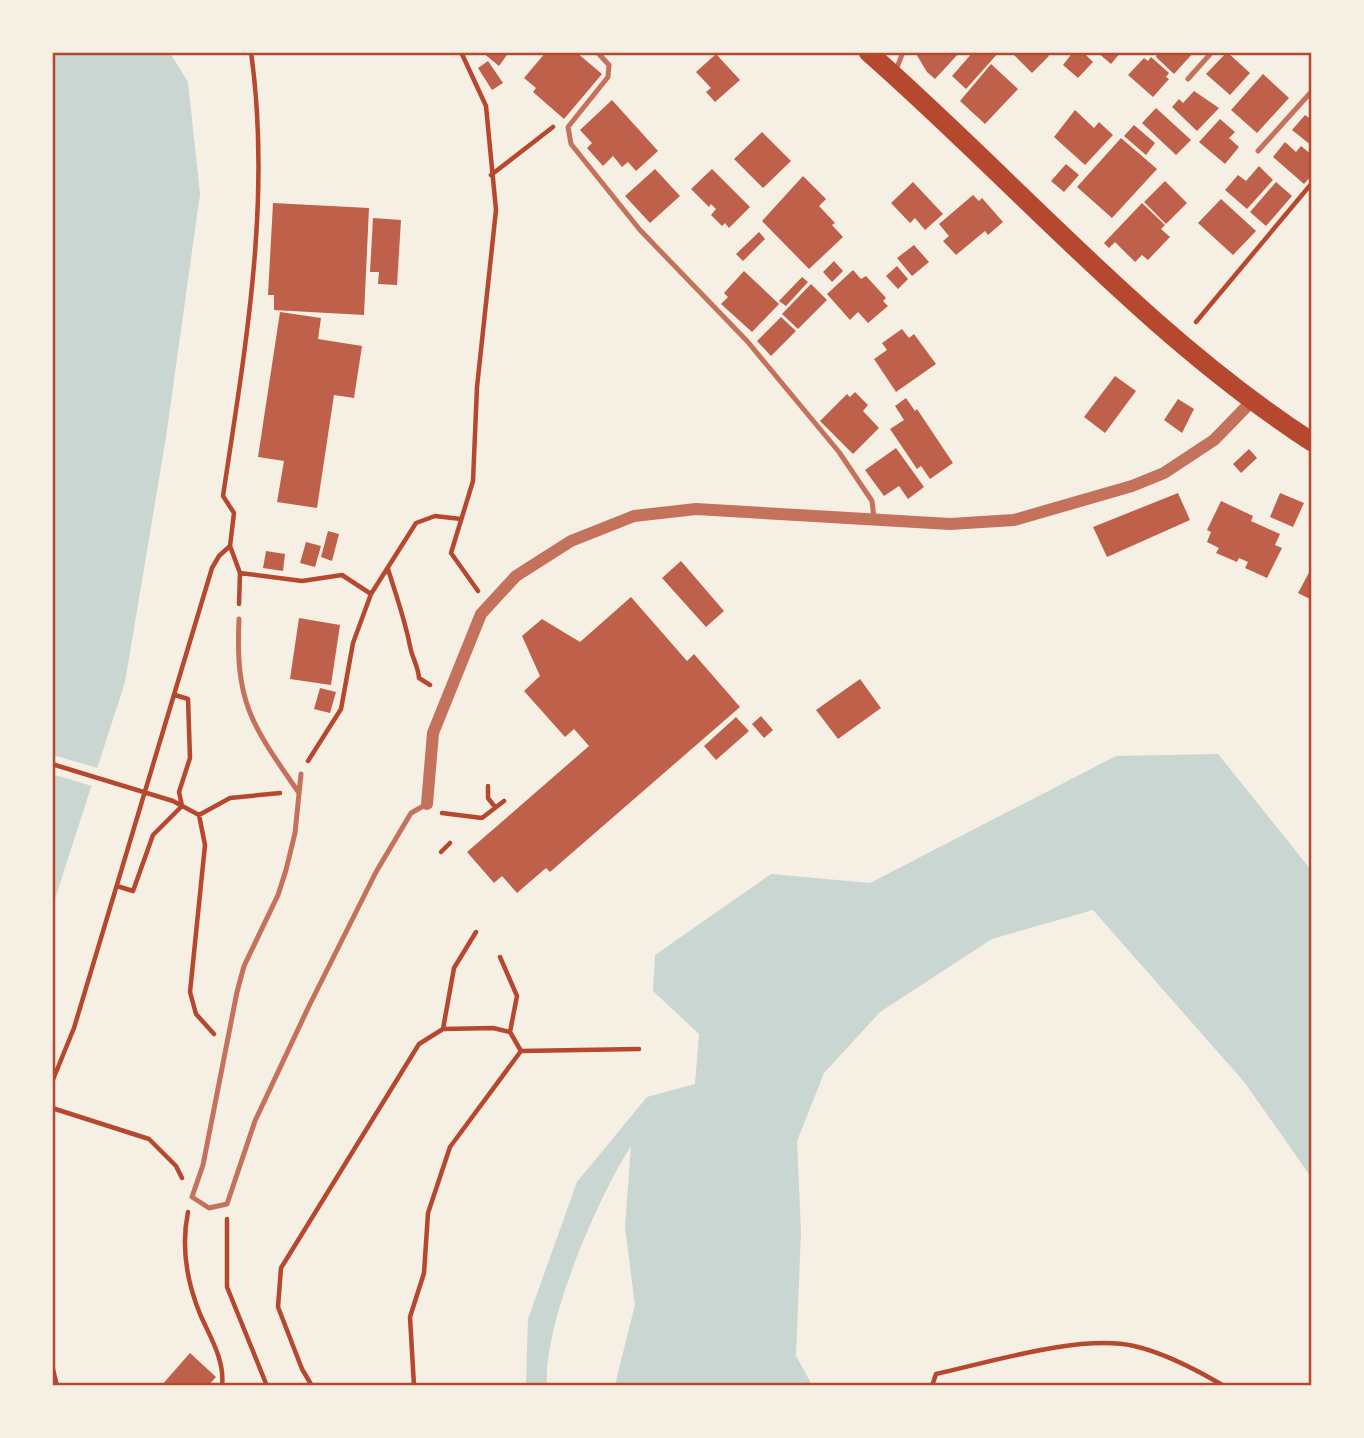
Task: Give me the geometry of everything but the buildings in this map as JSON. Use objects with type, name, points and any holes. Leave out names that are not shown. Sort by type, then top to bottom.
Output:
[{"type":"highway","points":[[868,52],[1136,304],[1252,401],[1311,442]]},
{"type":"street","points":[[427,804],[436,721],[474,627],[490,600],[516,576],[571,541],[634,516],[696,509],[984,524],[1014,520],[1132,486],[1200,451],[1252,401]]},
{"type":"lane","points":[[597,52],[609,65],[608,77],[568,127],[571,144],[640,230],[747,341],[848,463],[872,501],[874,519]]},
{"type":"lane","points":[[894,76],[903,52]]},
{"type":"lane","points":[[1188,79],[1212,52]]},
{"type":"lane","points":[[1258,151],[1311,91]]},
{"type":"lane","points":[[239,619],[237,659],[243,698],[261,737],[299,793]]},
{"type":"lane","points":[[301,774],[286,870],[278,895],[244,966],[203,1165],[192,1197],[209,1208],[227,1204],[256,1121],[285,1053],[376,872],[411,813],[427,804]]},
{"type":"path","points":[[239,619],[240,573],[230,546],[234,513],[223,496],[252,301],[260,168],[251,52]]},
{"type":"path","points":[[461,52],[486,106],[496,210],[477,387],[473,481],[451,553],[471,584],[490,600]]},
{"type":"path","points":[[491,175],[554,127],[568,127]]},
{"type":"path","points":[[1196,322],[1311,183]]},
{"type":"path","points":[[301,774],[337,720],[356,632],[371,594],[406,534],[416,523],[435,516],[461,519]]},
{"type":"path","points":[[52,1082],[74,1028],[212,568],[230,546]]},
{"type":"path","points":[[388,569],[408,630],[413,656],[418,662],[419,678],[431,685]]},
{"type":"path","points":[[240,573],[302,581],[342,575],[371,594]]},
{"type":"path","points":[[175,695],[188,699],[190,758],[179,792],[182,806]]},
{"type":"path","points":[[52,764],[173,800],[199,815]]},
{"type":"path","points":[[488,786],[488,798],[496,807]]},
{"type":"path","points":[[199,815],[244,794],[299,793]]},
{"type":"path","points":[[452,816],[482,818],[504,801]]},
{"type":"path","points":[[117,886],[133,891],[153,835],[182,806]]},
{"type":"path","points":[[199,815],[205,845],[190,992],[203,1024],[228,1040]]},
{"type":"path","points":[[442,852],[450,843]]},
{"type":"path","points":[[443,1030],[454,968],[476,932]]},
{"type":"path","points":[[500,957],[517,996],[510,1032],[521,1051]]},
{"type":"path","points":[[312,1385],[302,1369],[278,1307],[281,1268],[419,1044],[443,1030],[493,1028],[510,1032]]},
{"type":"path","points":[[521,1051],[639,1049]]},
{"type":"path","points":[[414,1385],[411,1317],[424,1273],[428,1213],[450,1147],[521,1051]]},
{"type":"path","points":[[52,1108],[149,1139],[176,1166],[192,1197],[184,1238],[186,1264],[198,1309],[224,1368],[222,1385]]},
{"type":"path","points":[[227,1204],[227,1287],[267,1385]]},
{"type":"path","points":[[932,1385],[936,1374],[1040,1351],[1097,1344],[1133,1346],[1160,1355],[1224,1385]]},
{"type":"path","points":[[52,1365],[57,1385]]},
{"type":"shaded area","points":[[53,53],[170,53],[188,82],[200,194],[166,437],[125,682],[53,905]]},
{"type":"shaded area","points":[[1218,754],[1311,870],[1311,1177],[1245,1083],[1093,910],[992,939],[880,1012],[824,1073],[797,1141],[801,1232],[796,1356],[812,1385],[615,1385],[635,1305],[625,1227],[631,1146],[603,1197],[575,1262],[554,1329],[548,1359],[547,1385],[526,1385],[528,1319],[577,1182],[647,1097],[695,1084],[699,1034],[653,991],[655,955],[771,874],[870,883],[1116,756]]},
{"type":"pier","points":[[53,755],[101,769],[95,787],[52,774]]}]
